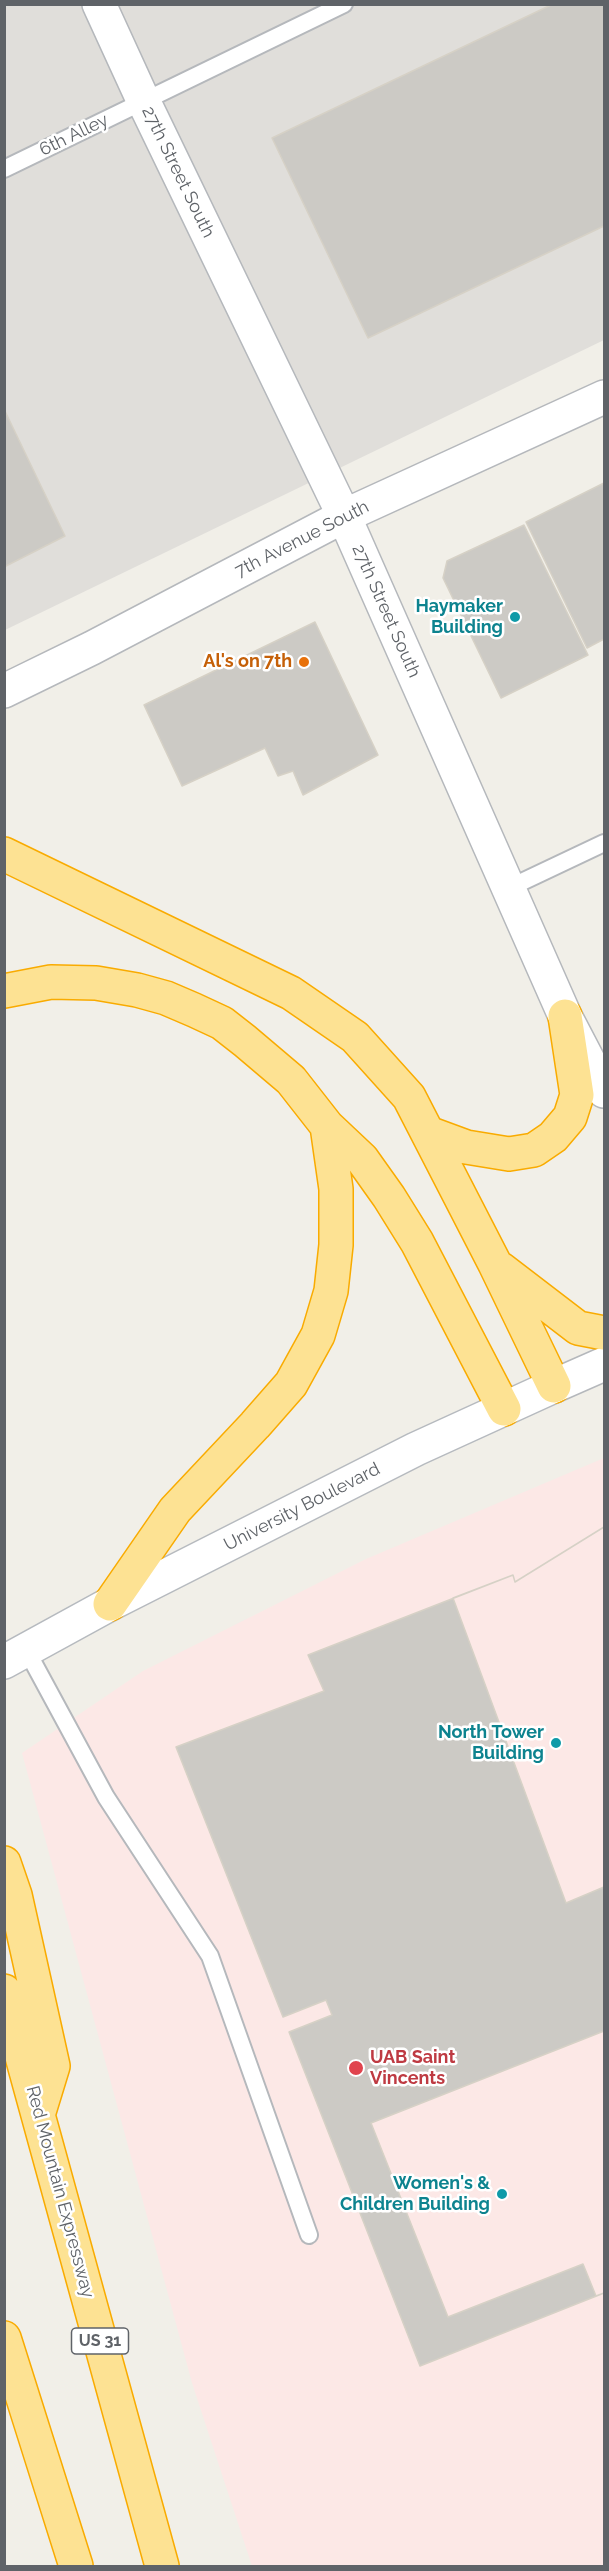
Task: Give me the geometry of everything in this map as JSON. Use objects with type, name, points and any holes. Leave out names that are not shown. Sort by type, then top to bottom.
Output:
[{"type":"highway","points":[[4,854],[254,973],[291,993],[356,1037],[409,1097],[495,1264],[554,1386]]},
{"type":"highway","points":[[4,991],[51,982],[96,983],[166,998],[222,1023],[245,1041],[291,1080],[327,1126],[362,1159],[389,1197],[417,1242],[504,1409]]},
{"type":"highway","points":[[428,1133],[466,1147],[509,1154],[534,1149],[553,1137],[570,1118],[577,1095],[565,1016]]},
{"type":"highway","points":[[110,1604],[175,1510],[291,1384],[318,1335],[331,1291],[336,1245],[336,1189],[327,1126]]},
{"type":"highway","points":[[495,1264],[578,1328],[604,1333]]},
{"type":"highway","points":[[4,1863],[15,1895],[53,2066],[38,2115]]},
{"type":"highway","name":"Red Mountain Expressway","points":[[4,1990],[162,2566]]},
{"type":"highway","points":[[4,2338],[76,2566]]},
{"type":"street","name":"27th Street South","points":[[99,4],[344,516],[565,1016],[604,1091]]},
{"type":"street","name":"7th Avenue South","points":[[4,691],[92,648],[344,516],[604,397]]},
{"type":"street","name":"University Boulevard","points":[[16,1657],[110,1604],[416,1449],[604,1364]]},
{"type":"lane","name":"6th Alley","points":[[4,169],[344,4]]},
{"type":"lane","points":[[509,888],[604,843]]},
{"type":"lane","points":[[16,1657],[210,1956],[309,2235]]},
{"type":"shaded area","points":[[5,5],[604,5],[604,340],[5,630]]},
{"type":"shaded area","name":"UAB Saint Vincents","points":[[604,1458],[604,2566],[252,2566],[192,2383],[22,1753],[143,1671],[366,1559]]},
{"type":"building","points":[[553,4],[604,4],[604,226],[368,338],[272,138]]},
{"type":"building","points":[[4,409],[65,536],[4,567]]},
{"type":"building","points":[[604,483],[604,639],[587,648],[526,522]]},
{"type":"building","name":"Haymaker Building","points":[[524,525],[588,655],[501,698],[443,578],[447,561]]},
{"type":"building","points":[[315,622],[378,755],[303,795],[293,771],[278,776],[265,748],[182,786],[144,705]]},
{"type":"building","name":"North Tower Building","points":[[604,1527],[604,1887],[566,1903],[453,1598],[513,1575],[515,1582]]},
{"type":"building","points":[[604,1527],[604,2293],[420,2366],[289,2032],[332,2015],[326,2000],[283,2017],[176,1747],[324,1691],[308,1655],[513,1575],[515,1582]]},
{"type":"building","name":"Women's & Children Building","points":[[604,2031],[604,2293],[596,2296],[583,2264],[448,2317],[371,2123]]},
{"type":"place","name":"Haymaker Building","points":[[515,617]]},
{"type":"place","name":"Al's on 7th","points":[[304,662]]},
{"type":"place","name":"North Tower Building","points":[[556,1743]]},
{"type":"place","name":"UAB Saint Vincents","points":[[356,2068]]},
{"type":"place","name":"Women's & Children Building","points":[[502,2194]]}]
